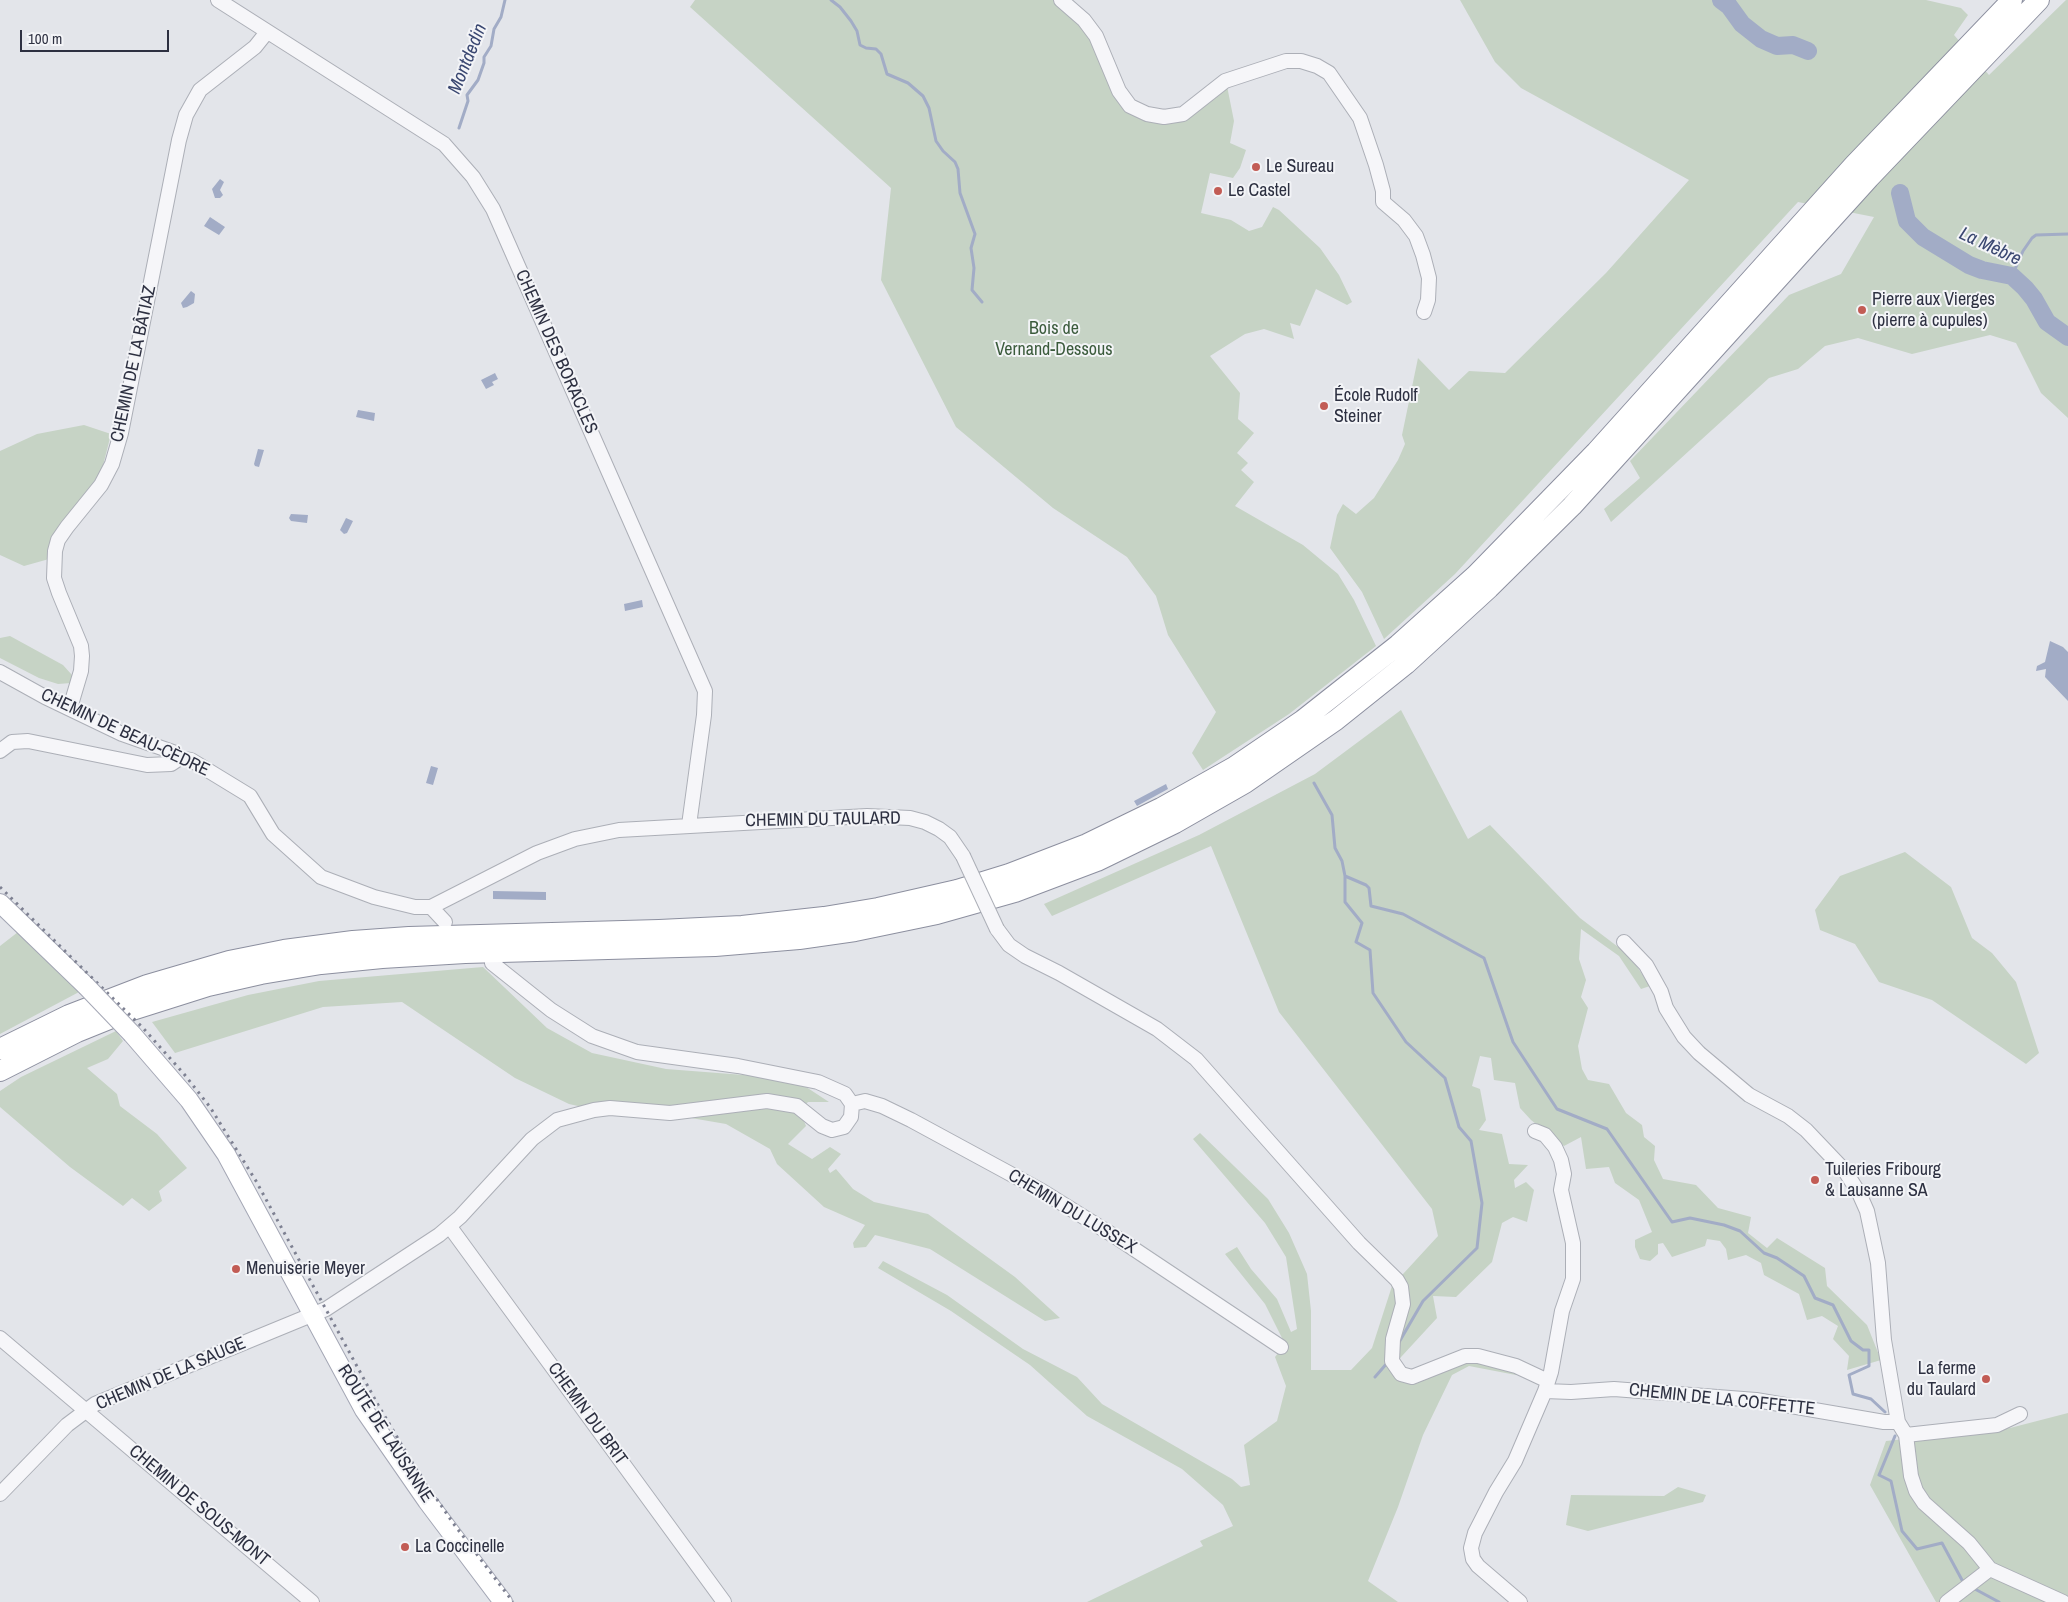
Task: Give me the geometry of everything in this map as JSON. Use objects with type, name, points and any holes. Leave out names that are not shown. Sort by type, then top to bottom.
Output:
[{"type":"highway","points":[[0,1049],[69,1015],[147,985],[229,961],[284,950],[352,941],[400,938],[742,926],[824,917],[905,903],[983,882],[1062,854],[1210,793],[1398,645],[1476,575],[1822,215],[1979,47],[2012,0]]},
{"type":"highway","points":[[1979,47],[2039,0]]},
{"type":"highway","points":[[0,1071],[53,1043],[129,1011],[208,986],[288,969],[354,960],[410,956],[659,949],[827,936],[910,921],[989,900],[1069,872],[1125,848],[1210,793],[1314,736],[1406,664],[1489,588],[1572,506],[1822,215]]},
{"type":"main road","name":"ROUTE DE LAUSANNE","points":[[0,903],[86,986],[132,1034],[189,1100],[226,1154],[364,1410],[442,1522],[503,1602]]},
{"type":"street","name":"CHEMIN DES BORACLES","points":[[218,0],[444,144],[473,177],[493,209],[705,691],[704,715],[688,824]]},
{"type":"street","points":[[1061,0],[1084,20],[1096,36],[1119,91],[1130,106],[1147,114],[1164,117],[1183,114],[1225,81],[1286,62],[1301,61],[1329,73],[1360,118],[1378,173],[1384,202],[1404,220],[1416,236],[1429,278],[1428,300],[1424,312]]},
{"type":"street","name":"CHEMIN DE LA BÂTIAZ","points":[[70,708],[81,670],[81,651],[54,578],[55,550],[58,540],[67,527],[101,485],[114,456],[179,140],[186,115],[200,90],[256,47],[267,32]]},
{"type":"street","name":"CHEMIN DE BEAU-CÈDRE","points":[[0,672],[122,734],[173,752],[180,758],[191,760],[250,796],[273,834],[320,877],[374,897],[415,907],[431,906]]},
{"type":"street","points":[[0,751],[12,742],[28,741],[147,766],[171,764],[180,758]]},
{"type":"street","name":"CHEMIN DU TAULARD","points":[[431,906],[537,853],[575,839],[619,830],[688,824],[867,816],[910,818],[925,822],[950,837],[963,856],[997,929],[1009,945],[1025,956],[1158,1029],[1196,1060],[1291,1167]]},
{"type":"street","points":[[431,906],[445,922]]},
{"type":"street","points":[[1624,942],[1646,965],[1666,1008],[1689,1042],[1749,1095],[1788,1116],[1806,1130],[1845,1171],[1859,1193],[1867,1211],[1878,1263],[1884,1340],[1898,1422],[1906,1435],[1911,1476],[1916,1491],[1924,1503],[1969,1543],[1990,1568],[2063,1602]]},
{"type":"street","points":[[492,963],[571,1024],[592,1036],[619,1047],[656,1056],[738,1066],[796,1076],[841,1091],[849,1098],[852,1104]]},
{"type":"street","name":"CHEMIN DE LA SAUGE","points":[[0,1494],[67,1425],[106,1398],[331,1306],[450,1227],[532,1139],[557,1120],[575,1114],[610,1108],[670,1113],[773,1101],[797,1106],[827,1129],[836,1131],[844,1127],[851,1117],[852,1104]]},
{"type":"street","name":"CHEMIN DU LUSSEX","points":[[852,1104],[865,1102],[882,1106],[1042,1192],[1119,1239],[1281,1347]]},
{"type":"street","points":[[1520,1602],[1487,1574],[1473,1559],[1471,1548],[1476,1533],[1496,1492],[1515,1461],[1547,1386],[1562,1311],[1573,1280],[1573,1243],[1561,1190],[1564,1174],[1561,1160],[1555,1147],[1546,1135],[1535,1131]]},
{"type":"street","name":"CHEMIN DE LA COFFETTE","points":[[1291,1167],[1359,1243],[1397,1280],[1403,1295],[1403,1304],[1393,1339],[1392,1361],[1397,1371],[1406,1376],[1412,1377],[1465,1356],[1478,1356],[1516,1366],[1547,1386],[1571,1392],[1614,1389],[1756,1400],[1884,1422],[1898,1422]]},
{"type":"street","name":"CHEMIN DU BRIT","points":[[450,1227],[724,1602]]},
{"type":"street","name":"CHEMIN DE SOUS-MONT","points":[[0,1338],[312,1602]]},
{"type":"street","points":[[1906,1435],[1997,1425],[2020,1414]]},
{"type":"street","points":[[1947,1602],[1990,1568]]},
{"type":"green space","name":"Bois de Vernand-Dessous","points":[[695,0],[1055,0],[1093,39],[1115,93],[1164,121],[1227,86],[1234,121],[1230,143],[1246,150],[1240,168],[1233,178],[1210,173],[1201,213],[1231,220],[1249,231],[1262,227],[1273,207],[1279,210],[1320,248],[1339,275],[1352,302],[1347,305],[1316,289],[1300,326],[1290,323],[1294,339],[1264,329],[1245,334],[1210,356],[1240,393],[1238,419],[1254,433],[1237,453],[1248,463],[1241,470],[1254,482],[1235,506],[1303,545],[1338,574],[1354,600],[1376,646],[1289,714],[1203,770],[1192,753],[1216,712],[1168,635],[1156,596],[1127,557],[1053,508],[956,427],[881,280],[891,188],[690,7]]},
{"type":"green space","points":[[1460,0],[1926,0],[1961,8],[1968,15],[1954,35],[1989,75],[2068,0],[2068,418],[2041,393],[2016,343],[1990,335],[1912,354],[1858,338],[1825,346],[1798,369],[1769,378],[1611,522],[1604,509],[1640,478],[1630,461],[1789,295],[1841,274],[1874,217],[1798,202],[1455,574],[1384,639],[1362,592],[1330,548],[1337,515],[1343,504],[1356,514],[1374,498],[1398,460],[1405,444],[1402,435],[1418,358],[1449,390],[1469,371],[1505,373],[1606,273],[1689,180],[1521,88],[1495,62]]},
{"type":"green space","points":[[84,425],[111,434],[95,497],[49,559],[24,566],[0,555],[0,451],[37,434]]},
{"type":"green space","points":[[10,636],[63,665],[72,675],[71,683],[58,684],[39,678],[0,658],[0,638]]},
{"type":"green space","points":[[1401,710],[1468,839],[1490,825],[1580,918],[1630,956],[1650,986],[1641,989],[1619,956],[1581,929],[1579,959],[1586,980],[1581,997],[1588,1008],[1578,1046],[1582,1069],[1588,1080],[1609,1084],[1626,1113],[1642,1125],[1644,1137],[1655,1146],[1654,1160],[1663,1179],[1696,1185],[1718,1208],[1751,1217],[1748,1233],[1767,1248],[1777,1238],[1825,1268],[1827,1286],[1867,1325],[1881,1360],[1847,1370],[1849,1356],[1833,1339],[1838,1326],[1822,1316],[1807,1320],[1799,1294],[1764,1275],[1761,1263],[1746,1255],[1728,1260],[1726,1249],[1720,1241],[1707,1239],[1705,1246],[1672,1257],[1663,1243],[1658,1244],[1658,1254],[1650,1261],[1640,1259],[1635,1247],[1635,1240],[1652,1232],[1639,1200],[1615,1183],[1609,1167],[1586,1169],[1581,1137],[1564,1146],[1531,1120],[1520,1108],[1515,1083],[1494,1080],[1491,1058],[1480,1056],[1472,1086],[1480,1089],[1486,1120],[1479,1130],[1502,1134],[1509,1164],[1528,1165],[1514,1180],[1515,1188],[1526,1182],[1534,1190],[1527,1222],[1513,1217],[1502,1223],[1492,1262],[1456,1297],[1433,1296],[1437,1318],[1390,1369],[1404,1382],[1417,1381],[1468,1359],[1519,1373],[1516,1375],[1469,1366],[1452,1375],[1423,1435],[1398,1507],[1368,1581],[1398,1602],[1087,1602],[1203,1546],[1200,1541],[1233,1526],[1223,1505],[1182,1469],[1087,1416],[1030,1365],[951,1311],[878,1268],[883,1261],[947,1295],[1023,1349],[1077,1377],[1102,1404],[1232,1479],[1241,1487],[1250,1485],[1244,1445],[1277,1421],[1286,1386],[1275,1357],[1285,1344],[1265,1304],[1225,1254],[1237,1247],[1251,1269],[1277,1299],[1291,1332],[1297,1329],[1286,1257],[1265,1223],[1193,1139],[1200,1133],[1268,1199],[1289,1233],[1307,1274],[1311,1311],[1311,1370],[1351,1370],[1372,1348],[1392,1286],[1438,1236],[1432,1209],[1279,1012],[1211,846],[1052,916],[1044,904],[1199,835],[1315,774]]},
{"type":"green space","points":[[1905,852],[1951,887],[1972,938],[1992,953],[2016,982],[2039,1053],[2026,1064],[1932,1000],[1879,982],[1855,944],[1820,930],[1815,910],[1840,876]]},
{"type":"green space","points":[[18,932],[79,992],[0,1034],[0,946]]},
{"type":"green space","points":[[483,967],[547,1028],[592,1053],[666,1069],[757,1076],[800,1083],[829,1102],[808,1102],[800,1111],[806,1126],[788,1144],[812,1159],[830,1147],[841,1154],[828,1169],[830,1173],[836,1169],[853,1189],[874,1202],[928,1214],[1015,1277],[1060,1318],[1045,1321],[930,1249],[875,1235],[866,1247],[854,1248],[853,1243],[865,1225],[824,1207],[777,1164],[770,1149],[726,1124],[691,1118],[614,1114],[569,1104],[515,1078],[402,1002],[323,1007],[175,1053],[152,1022],[248,995],[319,981]]},
{"type":"green space","points":[[116,1031],[123,1041],[108,1059],[87,1068],[117,1094],[120,1106],[157,1134],[187,1168],[159,1191],[162,1201],[149,1211],[132,1198],[123,1206],[70,1167],[0,1107],[0,1091],[21,1077]]},
{"type":"green space","points":[[2068,1413],[2068,1602],[1936,1602],[1870,1485],[1886,1441],[2010,1428]]},
{"type":"green space","points":[[1678,1487],[1706,1495],[1703,1502],[1588,1531],[1566,1525],[1571,1495],[1664,1496]]},
{"type":"water","points":[[220,179],[224,182],[220,190],[223,195],[220,198],[215,198],[212,189]]},
{"type":"water","points":[[210,217],[225,227],[219,235],[204,226]]},
{"type":"water","points":[[191,291],[195,294],[194,303],[183,308],[181,303]]},
{"type":"water","points":[[495,373],[498,379],[492,382],[494,385],[486,389],[481,380]]},
{"type":"water","points":[[358,410],[375,413],[374,421],[356,417]]},
{"type":"water","points":[[258,449],[264,450],[259,467],[254,464]]},
{"type":"water","points":[[291,514],[308,515],[307,523],[291,521],[289,518]]},
{"type":"water","points":[[346,518],[353,521],[347,533],[344,534],[340,530]]},
{"type":"water","points":[[642,600],[643,607],[625,611],[624,604]]},
{"type":"water","points":[[2050,641],[2063,647],[2068,652],[2068,701],[2045,677],[2046,669],[2036,671],[2037,666],[2045,662]]},
{"type":"water","points":[[431,766],[438,768],[433,785],[426,783]]},
{"type":"water","points":[[1166,784],[1168,789],[1137,806],[1134,801]]},
{"type":"water","points":[[493,891],[546,892],[546,900],[493,899]]},
{"type":"waterway","name":"Montdedin","points":[[459,128],[468,101],[467,95],[478,80],[484,63],[484,57],[491,46],[494,29],[501,17],[505,0]]},
{"type":"waterway","points":[[831,0],[840,7],[851,21],[857,31],[860,45],[876,49],[881,54],[887,74],[908,83],[923,96],[929,108],[936,141],[943,151],[955,162],[958,169],[960,193],[975,234],[971,248],[974,268],[972,290],[982,302]]},
{"type":"waterway","name":"La Mèbre","points":[[1721,0],[1729,6],[1742,24],[1761,39],[1777,46],[1793,45],[1808,51]]},
{"type":"waterway","name":"La Mèbre","points":[[1900,193],[1907,221],[1923,237],[1969,265],[1982,270],[2012,276],[2034,299],[2047,322],[2068,337]]},
{"type":"waterway","points":[[2012,276],[2023,251],[2032,238],[2036,235],[2068,234]]},
{"type":"waterway","points":[[1314,783],[1332,815],[1335,848],[1342,861],[1345,876],[1345,902],[1362,923],[1356,942],[1370,950],[1373,993],[1406,1042],[1445,1078],[1459,1127],[1471,1141],[1482,1203],[1477,1248],[1423,1301],[1398,1344]]},
{"type":"waterway","points":[[1345,876],[1369,888],[1371,906],[1403,914],[1484,958],[1513,1042],[1557,1109],[1607,1129],[1672,1222],[1690,1218],[1724,1225],[1740,1231],[1764,1253],[1777,1258],[1804,1276],[1815,1298],[1833,1305],[1851,1341],[1863,1350],[1869,1350],[1869,1366],[1849,1375],[1853,1394],[1871,1399],[1885,1412]]},
{"type":"waterway","points":[[1375,1377],[1388,1362]]},
{"type":"waterway","points":[[1895,1436],[1879,1475],[1891,1481],[1902,1531],[1917,1549],[1942,1543],[1962,1580],[1966,1583]]},
{"type":"waterway","points":[[1973,1588],[1999,1602]]},
{"type":"railway","points":[[0,887],[143,1028],[184,1074],[210,1107],[256,1181],[377,1403],[413,1464],[453,1523],[513,1602]]},
{"type":"place","name":"Le Sureau","points":[[1256,167]]},
{"type":"place","name":"Le Castel","points":[[1218,191]]},
{"type":"place","name":"Pierre aux Vierges (pierre à cupules)","points":[[1862,310]]},
{"type":"place","name":"École Rudolf Steiner","points":[[1324,406]]},
{"type":"place","name":"Tuileries Fribourg & Lausanne SA","points":[[1815,1180]]},
{"type":"place","name":"Menuiserie Meyer","points":[[236,1269]]},
{"type":"place","name":"La ferme du Taulard","points":[[1986,1379]]},
{"type":"place","name":"La Coccinelle","points":[[405,1547]]}]
